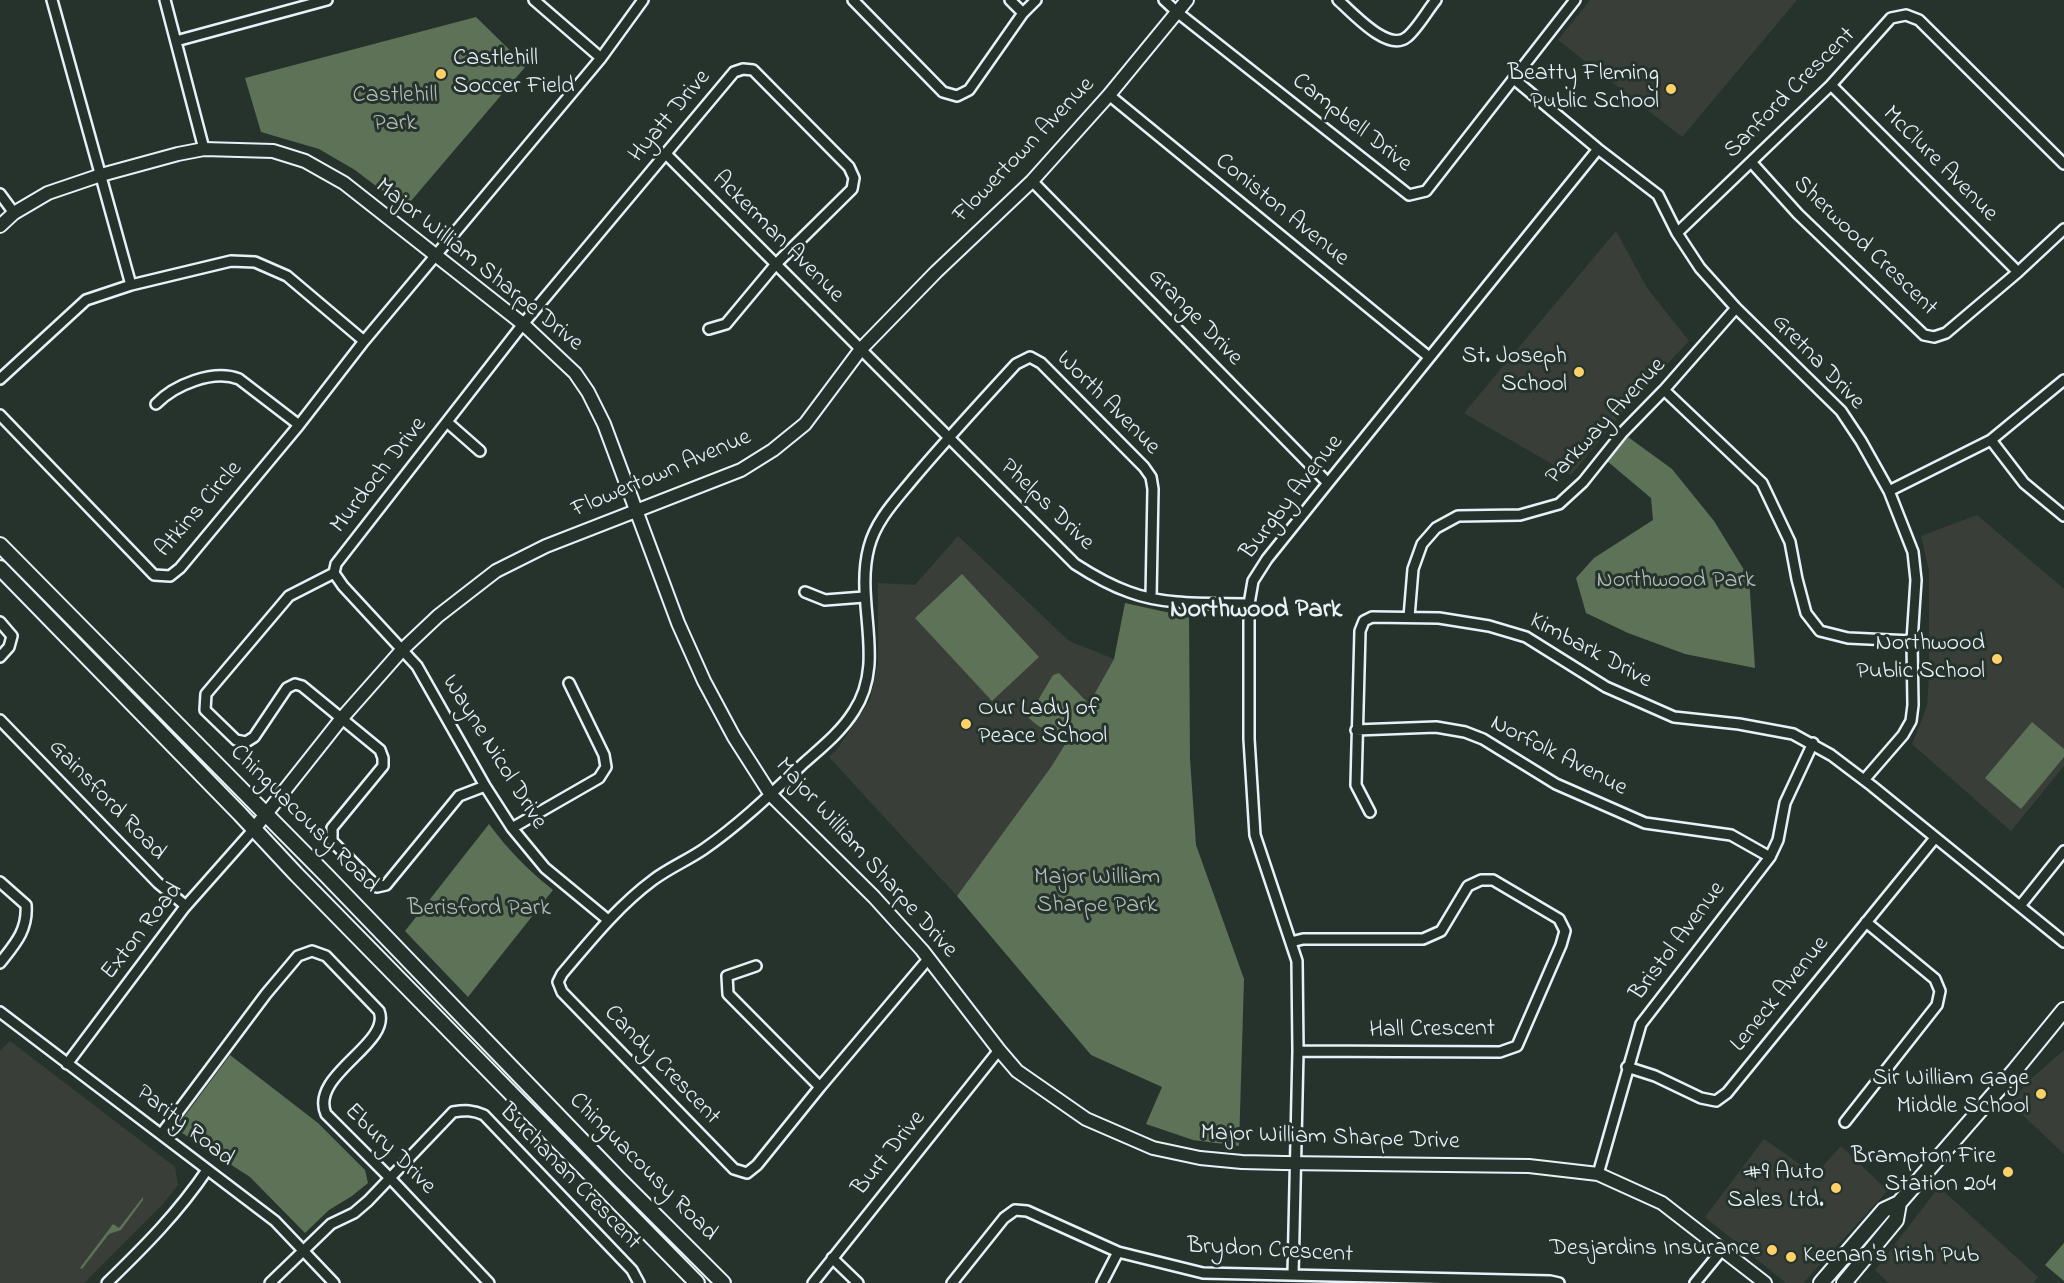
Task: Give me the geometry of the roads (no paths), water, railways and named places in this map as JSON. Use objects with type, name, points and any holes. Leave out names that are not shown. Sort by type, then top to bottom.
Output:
[{"type":"main road","name":"Chinguacousy Road","points":[[0,545],[723,1283]]},
{"type":"main road","name":"Chinguacousy Road","points":[[0,567],[296,874],[698,1283]]},
{"type":"main road","points":[[1821,1283],[1884,1210],[1899,1203],[2064,1010]]},
{"type":"main road","points":[[1844,1283],[1896,1220],[1899,1203]]},
{"type":"street","points":[[52,0],[131,285]]},
{"type":"street","points":[[165,0],[204,149]]},
{"type":"street","points":[[176,41],[327,0]]},
{"type":"street","points":[[534,0],[601,58]]},
{"type":"street","name":"Atkins Circle","points":[[0,415],[154,574],[170,576],[180,568],[299,425],[364,341],[601,58],[643,0]]},
{"type":"street","points":[[853,0],[943,92],[957,96],[969,90],[1023,13],[1036,0]]},
{"type":"street","points":[[1010,0],[1023,13]]},
{"type":"street","points":[[1164,0],[1177,12]]},
{"type":"street","name":"Flowertown Avenue","points":[[254,829],[342,717],[402,650],[438,616],[496,571],[546,546],[741,470],[773,450],[806,424],[861,349],[936,272],[1032,181],[1109,95],[1187,0]]},
{"type":"street","points":[[1338,0],[1383,39],[1396,42],[1407,38],[1436,0]]},
{"type":"street","name":"Campbell Drive","points":[[1177,12],[1410,195],[1426,191],[1575,0]]},
{"type":"street","name":"Sanford Crescent","points":[[1677,233],[1831,86],[1891,18],[1906,15],[1919,20],[2064,164]]},
{"type":"street","name":"Hyatt Drive","points":[[523,324],[734,72],[743,69],[753,70],[849,167],[854,178],[852,189],[776,264]]},
{"type":"street","name":"Gretna Drive","points":[[1514,79],[1598,149],[1658,195],[1677,233],[1700,268],[1736,308],[1841,411],[1861,441],[1888,491],[1913,552],[1916,580],[1912,641],[1913,705],[1911,721],[1904,735],[1864,780]]},
{"type":"street","name":"McClure Avenue","points":[[1831,86],[2019,272]]},
{"type":"street","name":"Coniston Avenue","points":[[1109,95],[1429,357]]},
{"type":"street","name":"Major William Sharpe Drive","points":[[0,226],[14,213],[48,193],[100,175],[204,149],[273,151],[305,161],[344,183],[523,324],[575,373],[588,392],[604,424],[678,623],[704,681],[734,737],[771,795],[874,897],[929,958],[1017,1071],[1086,1119],[1154,1148],[1210,1159],[1242,1162],[1529,1166],[1598,1174],[1662,1203],[1765,1283]]},
{"type":"street","name":"Burgby Avenue","points":[[1293,1275],[1298,1052],[1297,961],[1255,835],[1248,739],[1249,604],[1253,581],[1328,483],[1598,149]]},
{"type":"street","name":"Ackerman Avenue","points":[[666,154],[861,349]]},
{"type":"street","name":"Sherwood Crescent","points":[[1752,163],[1798,214],[1924,335],[1934,337],[1946,333],[2019,272],[2064,229]]},
{"type":"street","name":"Grange Drive","points":[[1032,181],[1328,483]]},
{"type":"street","points":[[0,194],[14,213]]},
{"type":"street","points":[[0,380],[86,300],[131,285],[231,261],[255,262],[287,276],[364,341]]},
{"type":"street","points":[[709,329],[726,324],[776,264]]},
{"type":"street","name":"Parkway Avenue","points":[[1409,616],[1413,569],[1422,543],[1436,528],[1458,516],[1520,515],[1560,504],[1583,482],[1623,432],[1664,390],[1736,308]]},
{"type":"street","name":"Murdoch Drive","points":[[334,573],[336,564],[523,324]]},
{"type":"street","name":"Phelps Drive","points":[[861,349],[1075,564],[1103,581],[1130,593],[1151,598],[1249,604]]},
{"type":"street","name":"Worth Avenue","points":[[948,438],[1016,364],[1030,357],[1041,363],[1144,467],[1151,477],[1153,489],[1151,598]]},
{"type":"street","points":[[156,404],[168,392],[210,376],[228,375],[239,379],[299,425]]},
{"type":"street","points":[[1888,491],[1991,440],[2064,380]]},
{"type":"street","points":[[1664,390],[1762,483],[1790,542],[1806,613],[1820,631],[1848,638],[1912,641]]},
{"type":"street","points":[[447,422],[480,451]]},
{"type":"street","name":"Candy Crescent","points":[[929,958],[757,1165],[747,1173],[734,1169],[562,992],[558,982],[562,974],[608,920],[653,880],[705,848],[771,795],[841,729],[864,695],[869,679],[870,663],[864,581],[869,546],[880,520],[948,438]]},
{"type":"street","points":[[1991,440],[2024,483],[2064,516]]},
{"type":"street","points":[[402,650],[343,586],[334,573],[289,596],[206,694],[205,710],[236,740],[246,742],[254,737],[287,688],[295,684],[302,686],[342,717],[380,750],[383,766],[332,828],[332,841],[377,887],[386,885],[459,796],[485,786]]},
{"type":"street","points":[[805,592],[825,600],[864,597]]},
{"type":"street","name":"Kimbark Drive","points":[[1370,812],[1356,785],[1360,631],[1364,621],[1372,617],[1409,616],[1489,626],[1526,637],[1606,687],[1674,717],[1739,724],[1793,734],[1813,743],[1864,780],[2064,942]]},
{"type":"street","points":[[0,622],[12,636],[9,647],[0,657]]},
{"type":"street","name":"Wayne Nicol Drive","points":[[402,650],[417,666],[485,786],[512,828],[545,868],[608,920]]},
{"type":"street","points":[[512,828],[599,778],[606,767],[604,755],[568,683]]},
{"type":"street","name":"Gainsford Road","points":[[0,720],[158,883],[186,906]]},
{"type":"street","name":"Norfolk Avenue","points":[[1356,730],[1436,728],[1465,732],[1483,739],[1556,784],[1645,823],[1731,836],[1770,857]]},
{"type":"street","name":"Bristol Avenue","points":[[1598,1174],[1641,1024],[1770,857],[1778,840],[1785,803],[1813,743]]},
{"type":"street","name":"Exton Road","points":[[67,1064],[186,906],[254,829]]},
{"type":"street","name":"Leneck Avenue","points":[[1627,1067],[1655,1076],[1701,1098],[1716,1101],[1727,1093],[1935,838]]},
{"type":"street","points":[[2020,906],[2064,851]]},
{"type":"street","name":"Hall Crescent","points":[[1291,942],[1303,939],[1423,939],[1441,931],[1468,886],[1481,880],[1493,880],[1559,920],[1565,931],[1562,945],[1517,1046],[1500,1052],[1298,1052]]},
{"type":"street","points":[[0,882],[26,904],[27,916],[20,937],[0,963]]},
{"type":"street","points":[[1845,1122],[1937,1005],[1940,991],[1935,979],[1866,922]]},
{"type":"street","name":"Ebury Drive","points":[[162,1133],[266,994],[305,953],[320,952],[379,1011],[382,1022],[327,1090],[322,1102],[326,1114],[489,1283]]},
{"type":"street","points":[[756,966],[727,976],[728,994],[820,1087]]},
{"type":"street","name":"Parity Road","points":[[0,1012],[275,1221],[334,1283]]},
{"type":"street","name":"Burt Drive","points":[[813,1283],[999,1050]]},
{"type":"street","name":"Buchanan Crescent","points":[[270,1283],[331,1224],[354,1213],[368,1201],[453,1112],[463,1110],[484,1115],[632,1270],[639,1283]]},
{"type":"street","points":[[107,1283],[185,1203],[207,1170]]},
{"type":"street","name":"Brydon Crescent","points":[[952,1283],[1004,1218],[1015,1210],[1027,1211],[1118,1252],[1203,1273],[1559,1283]]},
{"type":"street","points":[[1695,1283],[1722,1250]]},
{"type":"street","points":[[1102,1283],[1118,1252]]},
{"type":"street","points":[[832,1258],[858,1283]]},
{"type":"place","name":"Castlehill Soccer Field","points":[[441,74]]},
{"type":"place","name":"Beatty Fleming Public School","points":[[1671,89]]},
{"type":"place","name":"St. Joseph School","points":[[1579,372]]},
{"type":"place","name":"Northwood Public School","points":[[1997,659]]},
{"type":"place","name":"Our Lady of Peace School","points":[[966,724]]},
{"type":"place","name":"Sir William Gage Middle School","points":[[2041,1094]]},
{"type":"place","name":"Brampton Fire Station 204","points":[[2008,1172]]},
{"type":"place","name":"#9 Auto Sales Ltd.","points":[[1836,1188]]},
{"type":"place","name":"Desjardins Insurance","points":[[1772,1250]]},
{"type":"place","name":"Keenan's Irish Pub","points":[[1791,1257]]},
{"type":"district","name":"Northwood Park","points":[[1256,612]]},
{"type":"park label","name":"Castlehill Park","points":[[395,111]]},
{"type":"park label","name":"Major William Sharpe Park","points":[[1097,893]]},
{"type":"park label","name":"Berisford Park","points":[[479,910]]}]
